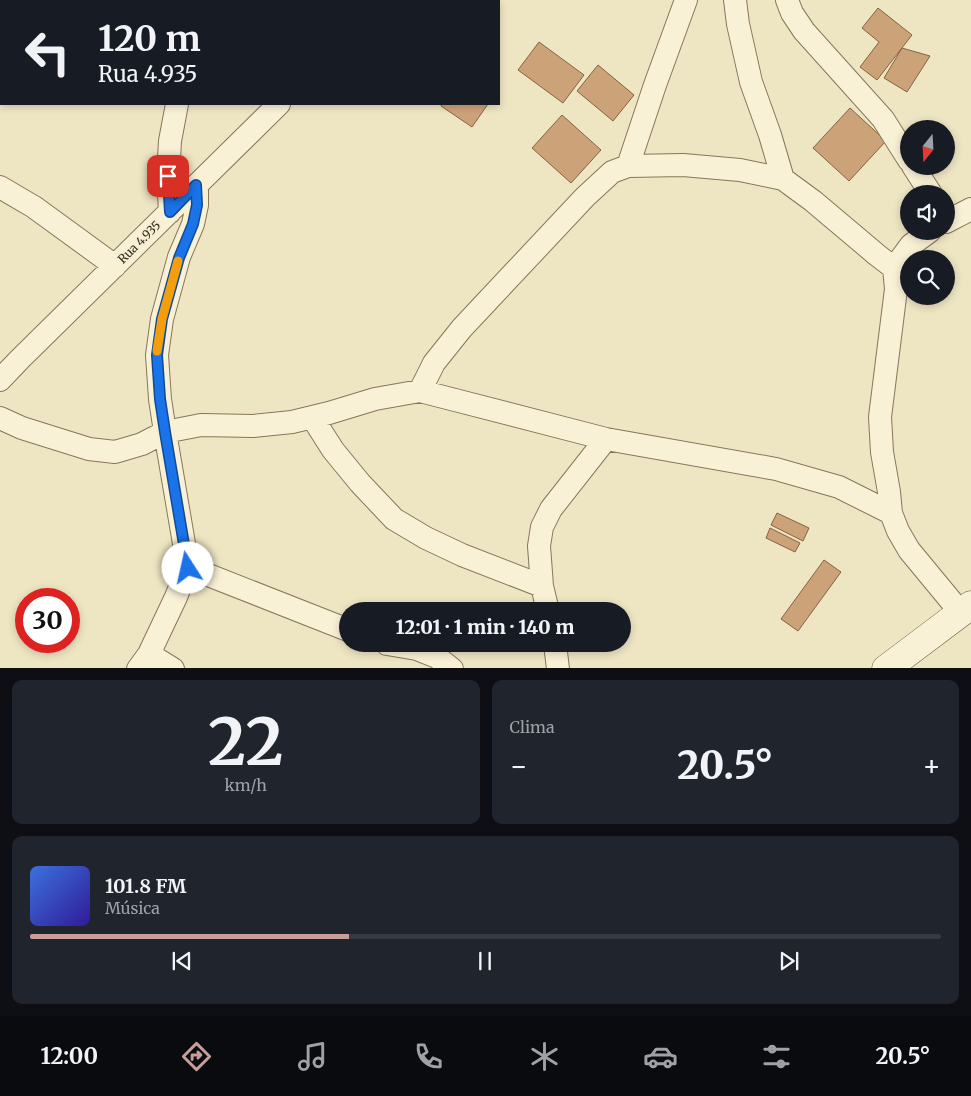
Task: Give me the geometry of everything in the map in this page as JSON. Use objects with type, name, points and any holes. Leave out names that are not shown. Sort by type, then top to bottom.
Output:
[{"type":"main road","points":[[886,668],[966,609]]},
{"type":"street","points":[[628,166],[686,0]]},
{"type":"street","points":[[735,0],[738,24],[751,82],[783,179]]},
{"type":"street","points":[[787,0],[792,13],[804,31],[883,120],[900,146]]},
{"type":"street","points":[[170,212],[168,176],[177,105]]},
{"type":"street","name":"Rua 4.935","points":[[0,380],[278,105]]},
{"type":"street","points":[[420,391],[434,363],[462,328],[585,197],[612,172],[628,166],[683,165],[740,170],[783,179],[813,201],[894,268]]},
{"type":"street","points":[[173,668],[143,661],[176,597],[188,568],[160,399],[157,355],[162,319],[179,258],[193,224],[197,205],[196,185]]},
{"type":"street","points":[[0,187],[34,207],[115,266]]},
{"type":"street","points":[[955,217],[971,209]]},
{"type":"street","points":[[918,240],[911,245],[894,268],[896,289],[880,416],[882,452],[891,513],[898,531],[909,550],[966,609]]},
{"type":"street","points":[[0,418],[22,428],[88,449],[115,452],[142,444],[165,432],[201,425],[253,426],[292,422],[329,413],[375,398],[420,391],[606,439],[776,469],[839,487],[891,513]]},
{"type":"street","points":[[312,417],[333,450],[360,483],[394,519],[426,538],[462,555],[542,586]]},
{"type":"street","points":[[546,602],[542,586],[539,546],[542,527],[551,509],[606,439]]},
{"type":"street","points":[[188,568],[339,627]]},
{"type":"street","points":[[424,652],[437,657],[452,668]]},
{"type":"street","points":[[556,652],[558,668]]},
{"type":"building","points":[[878,8],[912,35],[877,80],[860,67],[879,42],[862,28]]},
{"type":"building","points":[[539,42],[584,75],[563,103],[518,70]]},
{"type":"building","points":[[902,48],[930,56],[907,92],[884,78]]},
{"type":"building","points":[[598,65],[634,95],[613,121],[577,91]]},
{"type":"building","points":[[442,105],[487,105],[472,127]]},
{"type":"building","points":[[850,108],[886,141],[849,181],[813,148]]},
{"type":"building","points":[[562,115],[601,150],[571,183],[532,148]]},
{"type":"building","points":[[777,513],[809,528],[803,541],[771,525]]},
{"type":"building","points":[[770,528],[800,543],[795,552],[766,538]]},
{"type":"building","points":[[824,560],[841,572],[798,631],[781,619]]},
{"type":"slow traffic","points":[[157,351],[162,319],[178,261]]},
{"type":"route","points":[[168,176],[170,212],[196,185],[197,205],[193,224],[179,258],[162,319],[157,355],[160,399],[188,568]]}]
